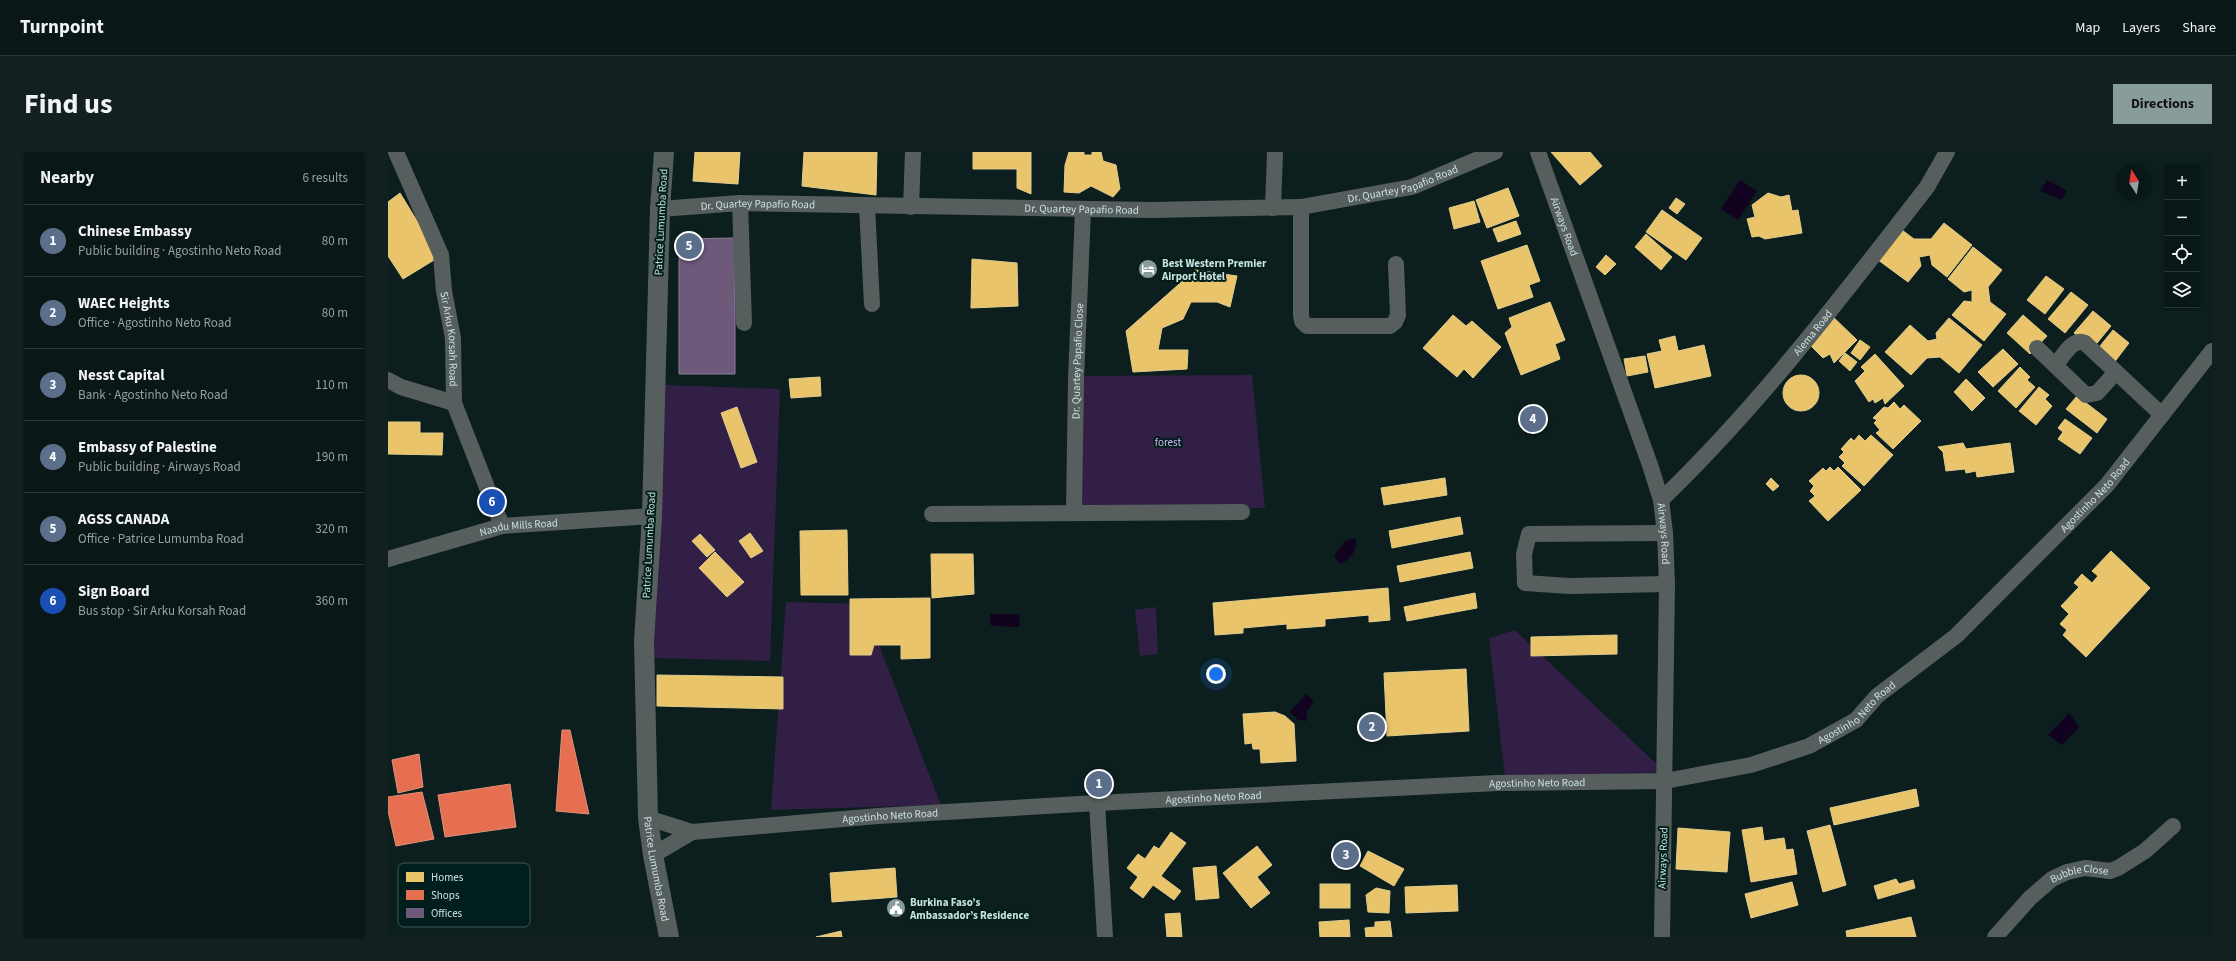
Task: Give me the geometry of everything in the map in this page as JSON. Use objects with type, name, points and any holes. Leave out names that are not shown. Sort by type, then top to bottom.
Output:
[{"type":"street","name":"Sir Arku Korsah Road","points":[[396,152],[441,254],[444,291],[453,338],[454,404],[502,526]]},
{"type":"street","name":"Patrice Lumumba Road","points":[[664,152],[660,209],[652,516],[644,641],[648,818],[653,855],[669,937]]},
{"type":"street","points":[[910,207],[913,152]]},
{"type":"street","points":[[1273,208],[1275,152]]},
{"type":"street","name":"Dr. Quartey Papafio Road","points":[[660,209],[740,203],[1083,210],[1302,207],[1412,187],[1495,152]]},
{"type":"street","name":"Airways Road","points":[[1538,152],[1661,500],[1665,533],[1667,584],[1662,937]]},
{"type":"street","name":"Alema Road","points":[[1661,500],[1700,462],[1756,402],[1927,187],[1947,152]]},
{"type":"street","points":[[740,203],[744,323]]},
{"type":"street","points":[[867,206],[872,304]]},
{"type":"street","points":[[1302,207],[1300,315],[1302,321],[1307,326],[1390,326],[1396,322],[1398,315],[1396,264]]},
{"type":"street","name":"Dr. Quartey Papafio Close","points":[[1074,512],[1076,379],[1083,210]]},
{"type":"street","points":[[2056,365],[2075,342],[2081,341],[2085,343],[2162,415]]},
{"type":"street","points":[[2038,348],[2086,395],[2097,393],[2116,372]]},
{"type":"street","name":"Agostinho Neto Road","points":[[648,818],[692,832],[878,816],[1497,782],[1665,781],[1751,765],[1809,746],[1856,720],[1877,696],[1956,636],[2108,484],[2212,350]]},
{"type":"street","points":[[388,380],[400,387],[454,404]]},
{"type":"street","points":[[932,514],[1242,512]]},
{"type":"street","name":"Naadu Mills Road","points":[[388,559],[502,526],[652,516]]},
{"type":"street","points":[[1665,533],[1529,534],[1524,554],[1525,583],[1570,586],[1667,584]]},
{"type":"street","points":[[1097,803],[1105,937]]},
{"type":"street","name":"Bubble Close","points":[[1995,937],[2030,898],[2052,879],[2067,872],[2085,868],[2110,871],[2118,868],[2144,851],[2173,826]]},
{"type":"street","name":"Agostinho Neto Road","points":[[653,855],[692,832]]},
{"type":"green space","name":"forest","points":[[1252,375],[1265,508],[1076,509],[1079,376]]},
{"type":"green space","points":[[665,385],[780,389],[770,661],[650,658]]},
{"type":"green space","points":[[786,602],[863,604],[941,805],[771,810]]},
{"type":"green space","points":[[1156,607],[1158,654],[1140,656],[1135,610]]},
{"type":"green space","points":[[1515,630],[1665,772],[1505,777],[1489,638]]},
{"type":"shaded area","points":[[1740,180],[1757,191],[1738,220],[1721,209]]},
{"type":"shaded area","points":[[2047,180],[2067,191],[2061,200],[2040,191]]},
{"type":"shaded area","points":[[1355,538],[1356,546],[1353,554],[1340,564],[1334,555],[1346,541]]},
{"type":"shaded area","points":[[990,614],[1020,614],[1019,627],[991,626]]},
{"type":"shaded area","points":[[1306,694],[1314,701],[1306,713],[1306,721],[1298,720],[1290,712]]},
{"type":"shaded area","points":[[2069,713],[2079,727],[2062,745],[2048,735]]},
{"type":"building: Homes","points":[[695,152],[740,152],[738,184],[693,181]]},
{"type":"building: Homes","points":[[804,152],[877,152],[876,195],[802,186]]},
{"type":"building: Homes","points":[[973,152],[1031,152],[1031,194],[1017,188],[1017,169],[973,169]]},
{"type":"building: Homes","points":[[1069,152],[1084,152],[1084,155],[1092,155],[1092,152],[1101,152],[1103,161],[1116,165],[1120,189],[1113,197],[1091,186],[1079,193],[1064,192],[1065,165]]},
{"type":"building: Homes","points":[[1551,152],[1590,152],[1602,166],[1580,185]]},
{"type":"building: Homes","points":[[1508,188],[1519,216],[1487,228],[1476,200]]},
{"type":"building: Homes","points":[[400,193],[439,257],[403,279],[388,256],[388,202]]},
{"type":"building: Homes","points":[[1768,193],[1781,197],[1789,195],[1792,211],[1798,210],[1802,233],[1765,239],[1759,236],[1752,237],[1747,219],[1755,217],[1752,205]]},
{"type":"building: Homes","points":[[1676,198],[1685,204],[1677,214],[1669,208]]},
{"type":"building: Homes","points":[[1474,201],[1480,222],[1454,229],[1449,208]]},
{"type":"building: Homes","points":[[1662,210],[1702,238],[1686,260],[1646,232]]},
{"type":"building: Homes","points":[[1516,221],[1521,234],[1498,242],[1493,229]]},
{"type":"building: Homes","points":[[1944,223],[1972,245],[1947,277],[1932,265],[1930,255],[1919,257],[1921,266],[1908,282],[1870,254],[1894,224],[1914,239],[1931,239]]},
{"type":"building: Homes","points":[[1646,234],[1672,257],[1661,270],[1635,247]]},
{"type":"building: Homes","points":[[1527,245],[1540,281],[1529,285],[1533,297],[1498,309],[1481,261]]},
{"type":"building: Homes","points":[[1973,247],[2002,270],[1988,287],[1990,302],[2006,314],[1984,341],[1952,315],[1964,301],[1972,302],[1972,290],[1964,292],[1948,279]]},
{"type":"building: Homes","points":[[1606,255],[1616,264],[1605,275],[1596,267]]},
{"type":"building: Homes","points":[[972,259],[1017,263],[1018,306],[971,308]]},
{"type":"building: Homes","points":[[1195,270],[1237,276],[1230,307],[1217,302],[1191,302],[1183,319],[1162,328],[1158,350],[1188,350],[1187,369],[1133,372],[1126,331]]},
{"type":"building: Homes","points":[[2046,276],[2064,289],[2045,314],[2027,300]]},
{"type":"building: Homes","points":[[2071,292],[2088,305],[2065,333],[2048,319]]},
{"type":"building: Homes","points":[[1550,302],[1565,340],[1555,344],[1560,359],[1521,375],[1505,333],[1512,327],[1509,318]]},
{"type":"building: Homes","points":[[2093,311],[2111,326],[2093,348],[2074,333]]},
{"type":"building: Homes","points":[[1830,314],[1857,340],[1834,363],[1830,354],[1823,358],[1810,345]]},
{"type":"building: Homes","points":[[1453,315],[1466,326],[1472,321],[1501,347],[1473,378],[1464,369],[1457,377],[1423,348]]},
{"type":"building: Homes","points":[[2023,315],[2047,336],[2030,354],[2007,333]]},
{"type":"building: Homes","points":[[1949,318],[1982,345],[1959,373],[1940,357],[1927,358],[1911,375],[1885,352],[1910,325],[1928,341],[1937,339],[1936,333]]},
{"type":"building: Homes","points":[[2113,330],[2129,343],[2113,364],[2096,351]]},
{"type":"building: Homes","points":[[1675,336],[1678,351],[1704,345],[1711,376],[1655,388],[1647,354],[1662,351],[1659,340]]},
{"type":"building: Homes","points":[[1860,340],[1870,347],[1860,360],[1851,353]]},
{"type":"building: Homes","points":[[2003,349],[2018,364],[1993,387],[1978,372]]},
{"type":"building: Homes","points":[[1845,353],[1857,362],[1850,371],[1839,361]]},
{"type":"building: Homes","points":[[1875,354],[1904,386],[1885,404],[1883,398],[1875,403],[1873,399],[1869,402],[1855,381],[1865,371],[1861,367]]},
{"type":"building: Homes","points":[[1645,356],[1648,372],[1627,376],[1624,359]]},
{"type":"building: Homes","points":[[2020,367],[2030,377],[2027,380],[2035,387],[2016,408],[1998,391]]},
{"type":"building: Homes","points":[[1805,375],[1814,380],[1818,386],[1818,400],[1814,406],[1805,411],[1797,411],[1788,406],[1784,400],[1783,389],[1788,380],[1794,376]]},
{"type":"building: Homes","points":[[820,377],[821,396],[791,398],[789,379]]},
{"type":"building: Homes","points":[[1966,379],[1985,398],[1972,411],[1954,392]]},
{"type":"building: Homes","points":[[2039,387],[2049,395],[2045,399],[2052,406],[2036,425],[2019,411]]},
{"type":"building: Homes","points":[[2077,396],[2107,419],[2097,433],[2066,409]]},
{"type":"building: Homes","points":[[1894,402],[1900,409],[1904,405],[1921,421],[1893,449],[1876,433],[1880,430],[1874,423],[1877,420],[1873,418],[1884,407],[1888,408]]},
{"type":"building: Homes","points":[[737,407],[757,462],[741,468],[721,413]]},
{"type":"building: Homes","points":[[2065,419],[2092,438],[2080,454],[2058,439],[2063,432],[2058,428]]},
{"type":"building: Homes","points":[[388,422],[420,422],[420,433],[443,433],[442,455],[388,454]]},
{"type":"building: Homes","points":[[1859,435],[1865,441],[1871,435],[1893,455],[1864,486],[1842,466],[1845,463],[1839,457],[1844,452],[1841,449],[1851,438],[1854,441]]},
{"type":"building: Homes","points":[[1963,443],[1966,449],[2010,443],[2014,472],[1977,477],[1976,471],[1966,473],[1965,469],[1946,471],[1943,452],[1938,447]]},
{"type":"building: Homes","points":[[1830,467],[1834,471],[1838,467],[1861,490],[1828,521],[1809,501],[1815,496],[1810,491],[1814,486],[1809,481],[1823,468],[1826,471]]},
{"type":"building: Homes","points":[[1445,478],[1447,495],[1384,505],[1381,488]]},
{"type":"building: Homes","points":[[1771,478],[1779,486],[1773,491],[1766,484]]},
{"type":"building: Homes","points":[[1460,517],[1463,534],[1392,548],[1389,531]]},
{"type":"building: Homes","points":[[847,530],[848,595],[801,595],[800,531]]},
{"type":"building: Homes","points":[[750,533],[763,551],[751,558],[739,541]]},
{"type":"building: Homes","points":[[700,534],[715,550],[707,557],[692,541]]},
{"type":"building: Homes","points":[[2111,551],[2150,588],[2086,657],[2063,635],[2067,630],[2060,624],[2069,614],[2061,606],[2079,587],[2074,583],[2082,574],[2092,583],[2098,576],[2092,571]]},
{"type":"building: Homes","points":[[715,552],[744,582],[727,597],[699,568]]},
{"type":"building: Homes","points":[[1470,552],[1473,568],[1400,582],[1397,566]]},
{"type":"building: Homes","points":[[931,554],[973,554],[974,594],[932,598]]},
{"type":"building: Homes","points":[[1388,588],[1390,620],[1369,622],[1369,615],[1325,619],[1325,626],[1287,629],[1287,624],[1243,628],[1243,633],[1215,635],[1213,603]]},
{"type":"building: Homes","points":[[1475,593],[1477,608],[1407,621],[1404,607]]},
{"type":"building: Homes","points":[[930,598],[930,658],[901,659],[901,645],[874,645],[871,655],[850,655],[850,599]]},
{"type":"building: Homes","points":[[1617,635],[1617,654],[1531,656],[1531,637]]},
{"type":"building: Homes","points":[[1466,669],[1469,731],[1387,736],[1384,673]]},
{"type":"building: Homes","points":[[657,675],[783,677],[783,709],[657,706]]},
{"type":"building: Homes","points":[[1275,712],[1285,716],[1294,724],[1296,761],[1261,763],[1260,749],[1253,749],[1252,743],[1245,744],[1243,714]]},
{"type":"building: Homes","points":[[1916,789],[1919,806],[1834,825],[1830,808]]},
{"type":"building: Homes","points":[[1830,825],[1846,885],[1823,892],[1807,831]]},
{"type":"building: Homes","points":[[1762,827],[1764,841],[1784,838],[1786,850],[1793,849],[1797,874],[1751,882],[1742,830]]},
{"type":"building: Homes","points":[[1678,828],[1730,832],[1727,872],[1676,869]]},
{"type":"building: Homes","points":[[1171,832],[1186,843],[1161,876],[1181,891],[1174,900],[1153,885],[1143,898],[1130,888],[1138,877],[1127,868],[1138,854],[1145,859],[1154,846],[1159,849]]},
{"type":"building: Homes","points":[[1257,846],[1272,865],[1257,877],[1270,893],[1251,908],[1223,873]]},
{"type":"building: Homes","points":[[1368,851],[1404,869],[1394,886],[1360,866]]},
{"type":"building: Homes","points":[[1216,866],[1219,898],[1196,900],[1193,868]]},
{"type":"building: Homes","points":[[895,868],[897,897],[832,902],[830,873]]},
{"type":"building: Homes","points":[[1896,879],[1899,884],[1913,880],[1915,888],[1878,899],[1874,886]]},
{"type":"building: Homes","points":[[1792,882],[1798,905],[1751,918],[1745,894]]},
{"type":"building: Homes","points":[[1320,884],[1350,884],[1350,908],[1320,908]]},
{"type":"building: Homes","points":[[1457,885],[1458,911],[1406,913],[1405,887]]},
{"type":"building: Homes","points":[[1376,888],[1390,891],[1389,913],[1368,912],[1366,895]]},
{"type":"building: Homes","points":[[1180,913],[1182,937],[1167,937],[1165,914]]},
{"type":"building: Homes","points":[[1911,917],[1916,937],[1847,937],[1846,931]]},
{"type":"building: Homes","points":[[1349,920],[1350,937],[1320,937],[1319,922]]},
{"type":"building: Homes","points":[[1390,921],[1392,937],[1366,937],[1365,928],[1375,927],[1375,922]]},
{"type":"building: Homes","points":[[841,931],[842,937],[816,937]]},
{"type":"building: Shops","points":[[562,730],[570,730],[589,814],[556,811]]},
{"type":"building: Shops","points":[[419,754],[423,787],[398,793],[392,760]]},
{"type":"building: Shops","points":[[510,784],[516,827],[445,837],[438,795]]},
{"type":"building: Shops","points":[[422,792],[434,839],[396,846],[388,811],[388,797]]},
{"type":"building: Offices","points":[[735,238],[735,374],[679,374],[679,239]]},
{"type":"place","name":"AGSS CANADA","points":[[689,246]]},
{"type":"place","name":"Best Western Premier Airport Hotel","points":[[1148,269]]},
{"type":"place","name":"Embassy of Palestine","points":[[1533,419]]},
{"type":"place","name":"Sign Board","points":[[492,502]]},
{"type":"place","name":"WAEC Heights","points":[[1372,727]]},
{"type":"place","name":"Chinese Embassy","points":[[1099,784]]},
{"type":"place","name":"Nesst Capital","points":[[1346,855]]},
{"type":"place","name":"Burkina Faso’s Ambassador’s Residence","points":[[896,908]]}]
